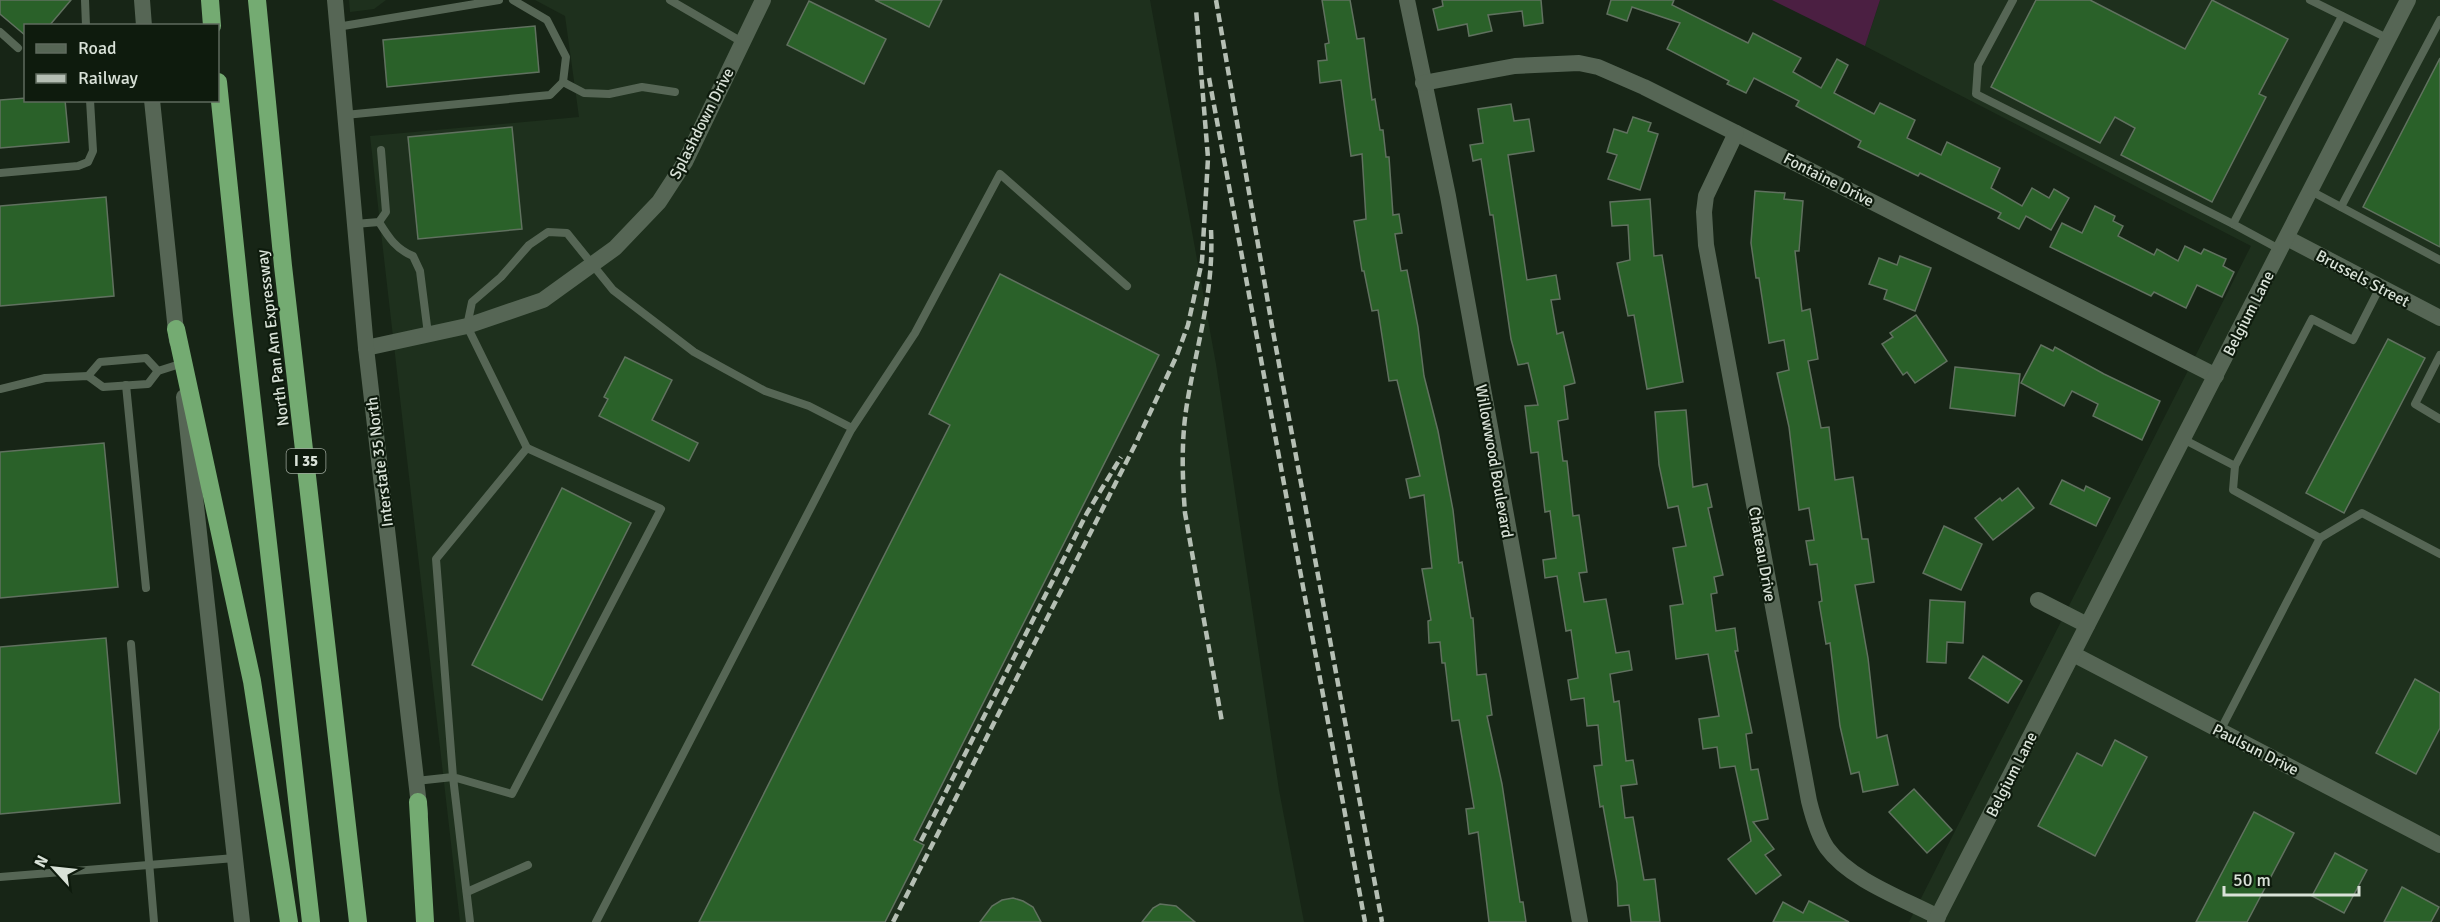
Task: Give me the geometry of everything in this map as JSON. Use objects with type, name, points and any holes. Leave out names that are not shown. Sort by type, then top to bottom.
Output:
[{"type":"highway","points":[[210,0],[212,24]]},
{"type":"highway","name":"North Pan Am Expressway","points":[[257,0],[283,266],[358,922]]},
{"type":"highway","name":"North Pan Am Expressway","points":[[219,92],[311,922]]},
{"type":"highway","points":[[176,329],[252,681],[289,922]]},
{"type":"highway","points":[[418,802],[425,922]]},
{"type":"street","points":[[142,0],[144,24]]},
{"type":"street","name":"Interstate 35 North","points":[[335,0],[366,348],[433,922]]},
{"type":"street","name":"Splashdown Drive","points":[[366,348],[467,326],[543,300],[615,248],[659,202],[685,162],[764,0]]},
{"type":"street","name":"Willowwood Boulevard","points":[[1407,0],[1448,196],[1580,922]]},
{"type":"street","name":"Belgium Lane","points":[[1936,919],[2408,0]]},
{"type":"street","name":"Fontaine Drive","points":[[1423,83],[1515,66],[1579,63],[1598,67],[1737,133],[2216,376]]},
{"type":"street","points":[[152,102],[242,922]]},
{"type":"street","name":"Chateau Drive","points":[[1737,133],[1706,196],[1704,213],[1706,245],[1809,801],[1815,824],[1823,840],[1839,861],[1855,874],[1936,919]]},
{"type":"street","name":"Brussels Street","points":[[2284,244],[2380,287],[2440,318]]},
{"type":"street","points":[[2038,600],[2088,625]]},
{"type":"street","name":"Paulsun Drive","points":[[2073,654],[2440,845]]},
{"type":"lane","points":[[85,0],[87,24]]},
{"type":"lane","points":[[337,27],[499,0]]},
{"type":"lane","points":[[345,115],[550,95],[563,82],[566,57],[547,20],[513,0]]},
{"type":"lane","points":[[670,0],[742,42]]},
{"type":"lane","points":[[2013,0],[1978,65],[1976,94],[2233,224],[2284,244]]},
{"type":"lane","points":[[2310,0],[2389,40]]},
{"type":"lane","points":[[2233,224],[2342,16]]},
{"type":"lane","points":[[2341,207],[2440,20]]},
{"type":"lane","points":[[0,32],[18,48]]},
{"type":"lane","points":[[563,82],[584,93],[609,94],[642,87],[675,92]]},
{"type":"lane","points":[[0,173],[78,166],[88,162],[93,151],[90,102]]},
{"type":"lane","points":[[379,222],[386,212],[381,150]]},
{"type":"lane","points":[[596,922],[852,428],[915,333],[1000,174],[1127,286]]},
{"type":"lane","points":[[2311,191],[2440,260]]},
{"type":"lane","points":[[355,224],[379,222]]},
{"type":"lane","points":[[379,222],[392,243],[413,256],[420,271],[428,334]]},
{"type":"lane","points":[[416,781],[453,777],[512,794],[661,509],[527,448],[467,326],[472,302],[501,277],[529,245],[548,232],[567,233],[594,263],[613,290],[694,352],[765,391],[809,406],[852,428]]},
{"type":"lane","points":[[2320,538],[2232,490],[2235,466],[2312,320],[2353,340],[2380,287]]},
{"type":"lane","points":[[2440,355],[2415,404],[2440,419]]},
{"type":"lane","points":[[88,376],[100,362],[146,358],[158,371]]},
{"type":"lane","points":[[0,389],[45,378],[88,376],[103,387],[148,384],[158,371],[180,364]]},
{"type":"lane","points":[[126,385],[146,588]]},
{"type":"lane","points":[[2183,439],[2235,466]]},
{"type":"lane","points":[[470,922],[453,777],[436,559],[527,448]]},
{"type":"lane","points":[[2220,731],[2320,538],[2362,513],[2440,554]]},
{"type":"lane","points":[[130,644],[154,922]]},
{"type":"lane","points":[[0,877],[235,858]]},
{"type":"lane","points":[[467,892],[528,865]]},
{"type":"shaded area","points":[[349,0],[386,0],[374,9],[350,12]]},
{"type":"shaded area","points":[[535,0],[1150,0],[1216,364],[1279,790],[1304,922],[460,922],[370,136],[579,117],[565,16]]},
{"type":"shaded area","points":[[1772,0],[1880,0],[1865,46]]},
{"type":"shaded area","points":[[1880,0],[2440,0],[2440,922],[1909,922],[2251,246],[1865,46]]},
{"type":"building","points":[[0,0],[71,0],[51,24],[24,24],[24,34],[0,14]]},
{"type":"building","points":[[875,0],[942,0],[929,27]]},
{"type":"building","points":[[1322,0],[1350,0],[1357,39],[1364,38],[1372,100],[1375,99],[1380,130],[1383,130],[1386,157],[1389,157],[1393,215],[1399,214],[1402,233],[1395,234],[1401,271],[1407,270],[1418,327],[1424,376],[1438,431],[1453,510],[1459,563],[1462,562],[1471,618],[1473,618],[1477,675],[1486,674],[1492,715],[1487,716],[1502,784],[1520,902],[1523,902],[1526,922],[1489,922],[1478,832],[1469,834],[1466,809],[1474,808],[1459,720],[1452,721],[1440,642],[1429,643],[1428,621],[1431,620],[1422,569],[1432,568],[1424,495],[1410,498],[1406,479],[1420,476],[1397,380],[1389,381],[1378,310],[1372,311],[1364,271],[1362,271],[1354,221],[1366,219],[1362,154],[1351,156],[1341,80],[1320,83],[1318,61],[1327,60],[1325,44],[1329,43]]},
{"type":"building","points":[[1442,0],[1541,0],[1543,23],[1524,26],[1522,11],[1488,15],[1492,31],[1469,36],[1467,24],[1438,30],[1433,9],[1443,6]]},
{"type":"building","points":[[1611,0],[1674,0],[1672,5],[1748,43],[1753,33],[1801,58],[1793,72],[1821,88],[1837,59],[1848,65],[1834,93],[1874,114],[1880,103],[1915,120],[1907,138],[1941,155],[1947,142],[2000,168],[1991,188],[2022,206],[2032,188],[2049,198],[2054,189],[2069,198],[2051,230],[2026,216],[2019,229],[1998,218],[2001,213],[1920,173],[1918,176],[1858,147],[1861,141],[1796,106],[1799,101],[1754,78],[1746,93],[1727,84],[1729,81],[1667,49],[1680,23],[1632,7],[1627,21],[1607,14]]},
{"type":"building","points":[[2036,0],[2090,0],[2185,49],[2212,0],[2288,39],[2259,94],[2266,97],[2212,202],[2121,155],[2135,128],[2115,117],[2100,143],[1991,87]]},
{"type":"building","points":[[809,1],[886,39],[864,84],[787,45]]},
{"type":"building","points":[[535,26],[539,72],[387,87],[383,40]]},
{"type":"building","points":[[2440,58],[2440,247],[2363,207]]},
{"type":"building","points":[[24,98],[24,102],[65,102],[69,142],[0,148],[0,100]]},
{"type":"building","points":[[1511,104],[1514,121],[1529,119],[1534,151],[1508,155],[1527,280],[1556,275],[1560,299],[1551,300],[1557,334],[1563,332],[1575,383],[1564,386],[1568,419],[1558,421],[1563,461],[1567,461],[1573,516],[1579,515],[1587,572],[1579,573],[1584,602],[1606,599],[1616,653],[1629,651],[1632,670],[1610,674],[1614,702],[1619,701],[1626,761],[1633,760],[1637,784],[1621,786],[1625,818],[1633,817],[1644,880],[1655,879],[1660,922],[1631,922],[1629,905],[1618,906],[1617,883],[1603,806],[1600,807],[1594,766],[1602,765],[1598,725],[1587,726],[1584,698],[1571,700],[1568,680],[1578,678],[1571,630],[1566,631],[1557,576],[1545,578],[1543,560],[1556,558],[1550,511],[1545,512],[1538,452],[1531,453],[1525,406],[1538,405],[1528,363],[1518,365],[1511,339],[1493,215],[1490,215],[1481,159],[1473,161],[1470,145],[1483,143],[1478,109]]},
{"type":"building","points":[[1633,117],[1651,123],[1648,131],[1658,134],[1640,190],[1608,179],[1617,155],[1607,152],[1614,129],[1627,133]]},
{"type":"building","points":[[512,127],[522,229],[418,239],[408,137]]},
{"type":"building","points":[[1755,191],[1785,193],[1784,199],[1803,201],[1799,251],[1795,251],[1802,311],[1810,309],[1818,359],[1808,361],[1821,428],[1829,427],[1835,480],[1853,477],[1862,539],[1868,539],[1874,582],[1855,585],[1868,658],[1877,738],[1887,735],[1898,785],[1863,792],[1859,772],[1851,774],[1840,726],[1830,643],[1826,644],[1819,602],[1822,601],[1817,564],[1810,565],[1806,541],[1814,540],[1809,508],[1799,510],[1789,427],[1777,373],[1789,370],[1784,340],[1769,343],[1759,278],[1756,278],[1751,243]]},
{"type":"building","points":[[106,197],[114,296],[0,306],[0,206]]},
{"type":"building","points":[[1650,199],[1654,256],[1662,255],[1683,382],[1647,389],[1634,315],[1628,316],[1617,263],[1630,260],[1628,225],[1612,226],[1610,202]]},
{"type":"building","points":[[2095,206],[2115,216],[2113,221],[2123,226],[2118,236],[2154,255],[2157,249],[2178,261],[2185,246],[2201,254],[2204,249],[2226,259],[2223,266],[2234,272],[2222,297],[2197,285],[2186,308],[2154,292],[2151,296],[2050,247],[2062,223],[2082,233]]},
{"type":"building","points":[[1900,256],[1931,268],[1915,311],[1884,299],[1887,290],[1869,284],[1879,258],[1897,265]]},
{"type":"building","points":[[1000,274],[1159,355],[914,840],[924,845],[885,922],[699,922],[950,425],[929,414]]},
{"type":"building","points":[[1916,315],[1947,361],[1915,383],[1907,372],[1903,375],[1882,344],[1893,337],[1890,333]]},
{"type":"building","points":[[2388,339],[2425,358],[2344,513],[2306,493]]},
{"type":"building","points":[[2041,345],[2053,351],[2055,347],[2160,401],[2142,440],[2093,416],[2098,404],[2072,391],[2064,406],[2021,383]]},
{"type":"building","points":[[625,357],[672,380],[652,420],[698,443],[689,461],[599,416],[608,399],[604,397]]},
{"type":"building","points":[[1955,367],[2020,374],[2015,416],[1950,408]]},
{"type":"building","points":[[1686,410],[1693,487],[1707,484],[1712,507],[1708,508],[1723,575],[1714,577],[1717,593],[1711,594],[1716,631],[1735,628],[1738,651],[1735,651],[1752,733],[1746,734],[1751,770],[1758,769],[1768,819],[1753,822],[1774,849],[1765,855],[1781,875],[1756,894],[1728,859],[1751,841],[1735,766],[1720,768],[1717,747],[1703,749],[1699,719],[1719,716],[1708,654],[1676,659],[1670,606],[1683,604],[1673,548],[1686,546],[1678,506],[1668,508],[1659,465],[1655,412]]},
{"type":"building","points":[[104,443],[118,587],[0,598],[0,452]]},
{"type":"building","points":[[2062,480],[2084,491],[2086,486],[2110,498],[2096,526],[2050,504]]},
{"type":"building","points":[[562,488],[631,523],[542,700],[472,665]]},
{"type":"building","points":[[2018,488],[2034,508],[1993,540],[1975,518],[2000,498],[2002,501]]},
{"type":"building","points":[[1944,526],[1982,544],[1961,590],[1923,573]]},
{"type":"building","points":[[1930,600],[1965,602],[1963,643],[1947,642],[1946,663],[1927,662]]},
{"type":"building","points":[[106,638],[120,803],[0,814],[0,647]]},
{"type":"building","points":[[1983,656],[2022,681],[2008,703],[1969,678]]},
{"type":"building","points":[[2415,679],[2440,693],[2440,728],[2416,774],[2376,753]]},
{"type":"building","points":[[2115,740],[2147,757],[2095,856],[2038,826],[2077,753],[2102,766]]},
{"type":"building","points":[[1914,789],[1952,830],[1927,853],[1889,812]]},
{"type":"building","points":[[2254,812],[2294,833],[2247,922],[2196,922]]},
{"type":"building","points":[[2335,853],[2367,870],[2344,913],[2312,896]]},
{"type":"building","points":[[2402,887],[2439,907],[2431,922],[2384,922]]},
{"type":"building","points":[[1013,898],[1033,907],[1041,922],[980,922],[992,906],[1002,900]]},
{"type":"building","points":[[1809,901],[1849,922],[1773,922],[1783,902],[1803,913]]},
{"type":"building","points":[[1160,904],[1176,906],[1195,922],[1142,922],[1153,908]]},
{"type":"railway","points":[[1216,0],[1272,326],[1382,922]]},
{"type":"railway","points":[[893,922],[1136,443],[1177,355],[1188,325],[1202,261],[1208,158],[1196,9]]},
{"type":"railway","points":[[1209,78],[1365,922]]},
{"type":"railway","points":[[1211,230],[1208,294],[1186,412],[1183,469],[1185,513],[1222,722]]},
{"type":"railway","points":[[921,841],[1087,513],[1121,457]]}]
